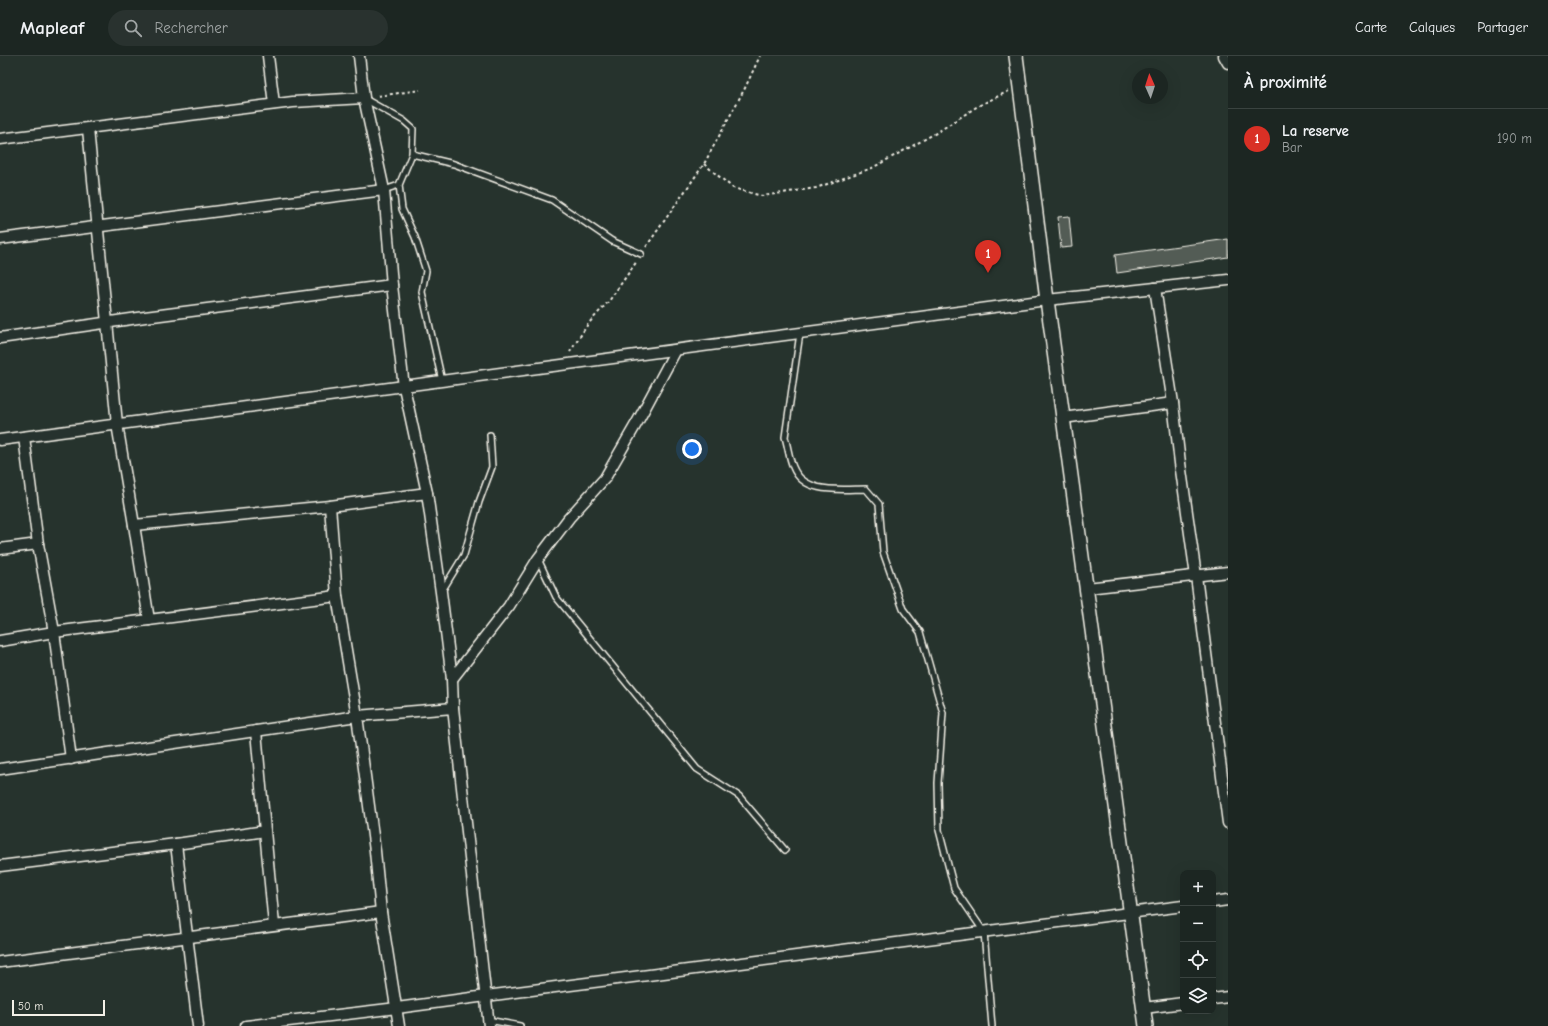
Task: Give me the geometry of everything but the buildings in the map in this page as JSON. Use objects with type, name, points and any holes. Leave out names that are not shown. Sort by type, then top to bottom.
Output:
[{"type":"street","points":[[268,56],[274,104]]},
{"type":"street","points":[[359,56],[364,98],[384,190],[392,285],[404,387],[427,493],[442,592],[452,679],[453,708],[488,1023]]},
{"type":"street","points":[[1016,56],[1046,300],[1087,588],[1146,1026]]},
{"type":"street","points":[[1224,56],[1228,63]]},
{"type":"street","points":[[0,139],[274,104],[364,98]]},
{"type":"street","points":[[88,128],[117,424],[149,620]]},
{"type":"street","points":[[0,239],[384,190]]},
{"type":"street","points":[[0,440],[1046,300],[1228,280]]},
{"type":"street","points":[[0,338],[392,285]]},
{"type":"street","points":[[1155,288],[1173,403],[1226,796],[1228,823]]},
{"type":"street","points":[[452,679],[508,606],[538,559],[569,518],[605,478],[676,350]]},
{"type":"street","points":[[1063,418],[1173,403]]},
{"type":"street","points":[[24,437],[38,544],[54,632],[71,759]]},
{"type":"street","points":[[134,525],[330,506],[427,493]]},
{"type":"street","points":[[330,506],[337,596],[357,716],[375,852],[381,912],[399,1026]]},
{"type":"street","points":[[0,549],[38,544]]},
{"type":"street","points":[[1087,588],[1228,572]]},
{"type":"street","points":[[0,640],[337,596]]},
{"type":"street","points":[[0,768],[71,759],[357,716],[453,708]]},
{"type":"street","points":[[256,731],[274,925]]},
{"type":"street","points":[[0,866],[176,844],[265,831]]},
{"type":"street","points":[[176,844],[198,1026]]},
{"type":"street","points":[[1216,902],[1228,900]]},
{"type":"street","points":[[246,1026],[397,1008],[1180,906]]},
{"type":"street","points":[[0,962],[381,912]]},
{"type":"street","points":[[1216,998],[1228,996]]},
{"type":"street","points":[[1144,1008],[1180,1003]]},
{"type":"lane","points":[[364,98],[404,121],[413,130],[412,154],[399,185],[402,209],[426,271],[422,292],[442,381]]},
{"type":"lane","points":[[412,154],[454,164],[552,200],[612,241],[641,254]]},
{"type":"lane","points":[[384,190],[399,185]]},
{"type":"lane","points":[[800,333],[785,437],[793,469],[805,484],[822,489],[866,489],[879,504],[883,552],[903,609],[920,632],[943,713],[938,783],[939,830],[954,888],[984,932],[992,1026]]},
{"type":"lane","points":[[442,592],[464,555],[479,502],[492,467],[490,435]]},
{"type":"lane","points":[[538,559],[556,597],[697,769],[739,796],[785,850]]},
{"type":"lane","points":[[488,1023],[520,1026]]},
{"type":"path","points":[[565,364],[588,324],[609,301],[704,164],[745,88],[760,56]]},
{"type":"path","points":[[704,164],[733,188],[762,196],[816,188],[872,168],[936,133],[978,106],[1020,86]]},
{"type":"path","points":[[364,98],[420,90]]},
{"type":"place","name":"La reserve","points":[[988,273]]}]
